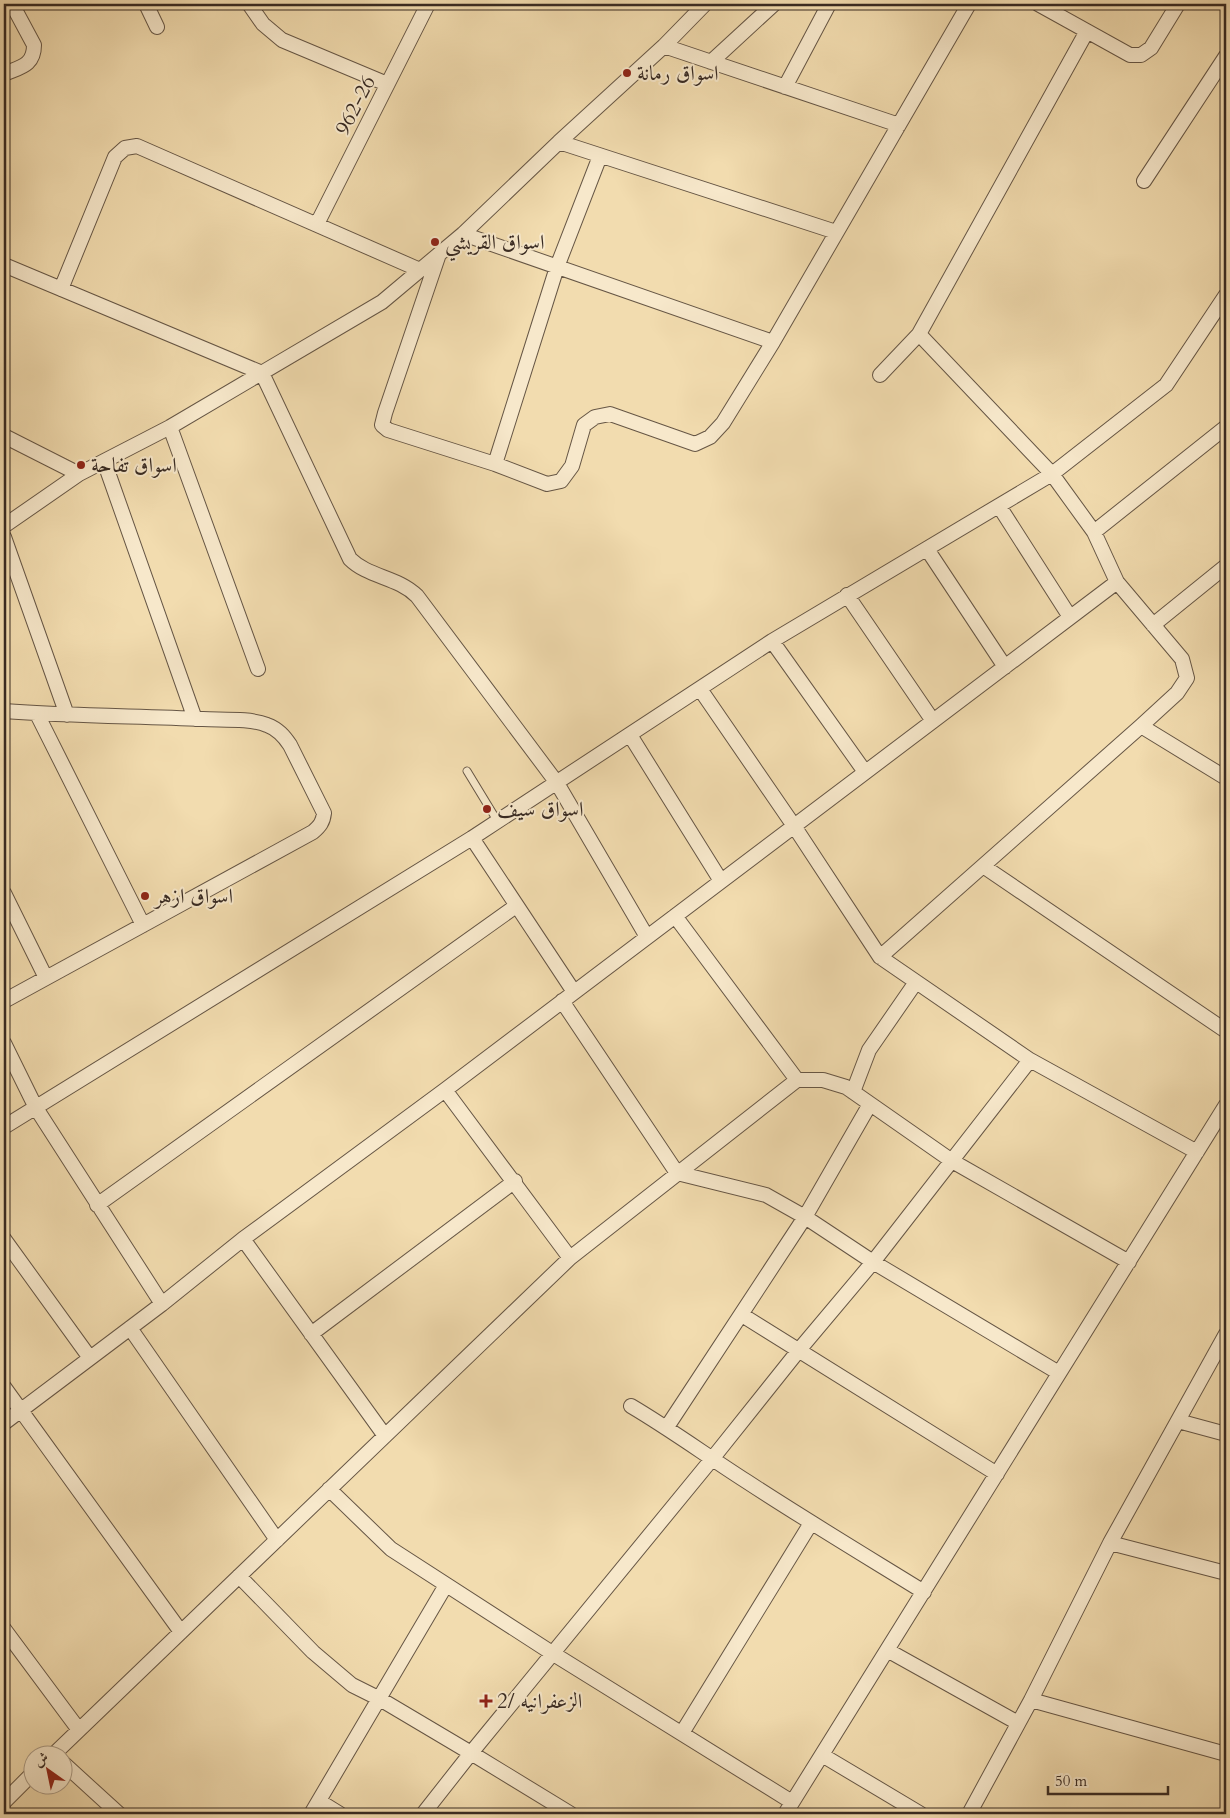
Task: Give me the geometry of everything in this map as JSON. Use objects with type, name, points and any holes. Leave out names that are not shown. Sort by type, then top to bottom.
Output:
[{"type":"street","points":[[4,74],[27,64],[33,57],[34,52],[34,45],[12,4]]},
{"type":"street","points":[[146,4],[157,27]]},
{"type":"street","points":[[249,4],[262,24],[282,40],[387,84]]},
{"type":"street","name":"962-26","points":[[317,224],[428,4]]},
{"type":"street","points":[[4,526],[79,474],[170,427],[382,302],[462,234],[558,142],[664,46],[705,4]]},
{"type":"street","points":[[711,62],[774,4]]},
{"type":"street","points":[[785,86],[829,4]]},
{"type":"street","points":[[439,254],[382,425],[388,430],[495,464],[547,484],[561,481],[572,466],[584,425],[595,417],[610,414],[695,444],[710,437],[724,423],[773,342],[969,4]]},
{"type":"street","points":[[1038,4],[1130,55],[1141,55],[1151,48],[1178,4]]},
{"type":"street","points":[[880,375],[919,334],[1087,31]]},
{"type":"street","points":[[664,46],[899,125]]},
{"type":"street","points":[[1144,181],[1226,56]]},
{"type":"street","points":[[558,142],[836,232]]},
{"type":"street","points":[[61,289],[115,158],[125,148],[138,146],[420,270]]},
{"type":"street","points":[[495,464],[558,267],[600,156]]},
{"type":"street","points":[[462,234],[773,342]]},
{"type":"street","points":[[4,265],[262,373],[350,559],[361,568],[404,586],[417,596],[558,783],[647,938]]},
{"type":"street","points":[[4,1127],[498,822],[772,641],[1052,474],[1166,385],[1226,295]]},
{"type":"street","points":[[880,957],[1177,694],[1187,678],[1182,660],[1117,582],[1094,532],[1052,474],[919,334]]},
{"type":"street","points":[[170,427],[258,669]]},
{"type":"street","points":[[1094,532],[1226,427]]},
{"type":"street","points":[[4,436],[79,474]]},
{"type":"street","points":[[104,461],[195,719]]},
{"type":"street","points":[[999,506],[1070,617]]},
{"type":"street","points":[[4,536],[67,714]]},
{"type":"street","points":[[927,549],[1005,667]]},
{"type":"street","points":[[1154,625],[1226,566]]},
{"type":"street","points":[[4,1423],[162,1304],[243,1239],[445,1090],[1117,582]]},
{"type":"street","points":[[847,595],[933,721]]},
{"type":"street","points":[[772,641],[865,772]]},
{"type":"street","points":[[700,689],[794,826],[880,957],[1030,1060],[1197,1152]]},
{"type":"street","points":[[4,711],[37,714],[256,722],[266,724],[276,729],[290,745],[324,813],[323,821],[313,832],[4,1001]]},
{"type":"street","points":[[37,714],[144,925]]},
{"type":"street","points":[[1141,726],[1226,778]]},
{"type":"street","points":[[630,736],[721,881]]},
{"type":"street","points":[[472,838],[574,992]]},
{"type":"street","points":[[983,866],[1226,1031]]},
{"type":"street","points":[[4,893],[46,978]]},
{"type":"street","points":[[98,1205],[516,906]]},
{"type":"street","points":[[676,916],[797,1080]]},
{"type":"street","points":[[853,1092],[869,1050],[916,982]]},
{"type":"street","points":[[562,1002],[677,1173],[766,1195],[805,1217],[873,1262],[1059,1373]]},
{"type":"street","points":[[4,1043],[36,1108],[162,1304]]},
{"type":"street","points":[[423,1814],[799,1350],[873,1262],[1030,1060]]},
{"type":"street","points":[[65,1746],[79,1730],[570,1258],[797,1080],[823,1080],[846,1087],[952,1160],[1129,1262]]},
{"type":"street","points":[[445,1090],[515,1181],[570,1258]]},
{"type":"street","points":[[668,1427],[805,1217],[870,1104]]},
{"type":"street","points":[[329,1490],[391,1549],[552,1653],[682,1733],[789,1808],[1226,1105]]},
{"type":"street","points":[[311,1334],[515,1181]]},
{"type":"street","points":[[4,1239],[90,1358]]},
{"type":"street","points":[[243,1239],[385,1436]]},
{"type":"street","points":[[742,1315],[997,1474]]},
{"type":"street","points":[[130,1328],[277,1540]]},
{"type":"street","points":[[969,1814],[1031,1700],[1110,1542],[1226,1334]]},
{"type":"street","points":[[4,1387],[181,1632]]},
{"type":"street","points":[[631,1406],[668,1427],[712,1459],[924,1592]]},
{"type":"street","points":[[1178,1420],[1226,1434]]},
{"type":"street","points":[[682,1733],[812,1523]]},
{"type":"street","points":[[1110,1542],[1226,1573]]},
{"type":"street","points":[[239,1576],[313,1652],[352,1685],[380,1699],[571,1814]]},
{"type":"street","points":[[311,1814],[446,1585]]},
{"type":"street","points":[[4,1629],[79,1730]]},
{"type":"street","points":[[887,1650],[1018,1722]]},
{"type":"street","points":[[1031,1700],[1226,1754]]},
{"type":"street","points":[[822,1754],[921,1814]]},
{"type":"street","points":[[72,1772],[118,1814]]},
{"type":"street","points":[[5,1799],[22,1783]]},
{"type":"street","points":[[319,1802],[340,1814]]},
{"type":"lane","points":[[467,771],[498,822]]},
{"type":"place","name":"اسواق رمانة","points":[[627,73]]},
{"type":"place","name":"اسواق القريشي","points":[[435,242]]},
{"type":"place","name":"اسواق تفاحة","points":[[81,465]]},
{"type":"place","name":"اسواق سيف","points":[[487,809]]},
{"type":"place","name":"اسواق ازهر","points":[[145,896]]},
{"type":"place","name":"الزعفرانيه /2","points":[[486,1701]]}]
